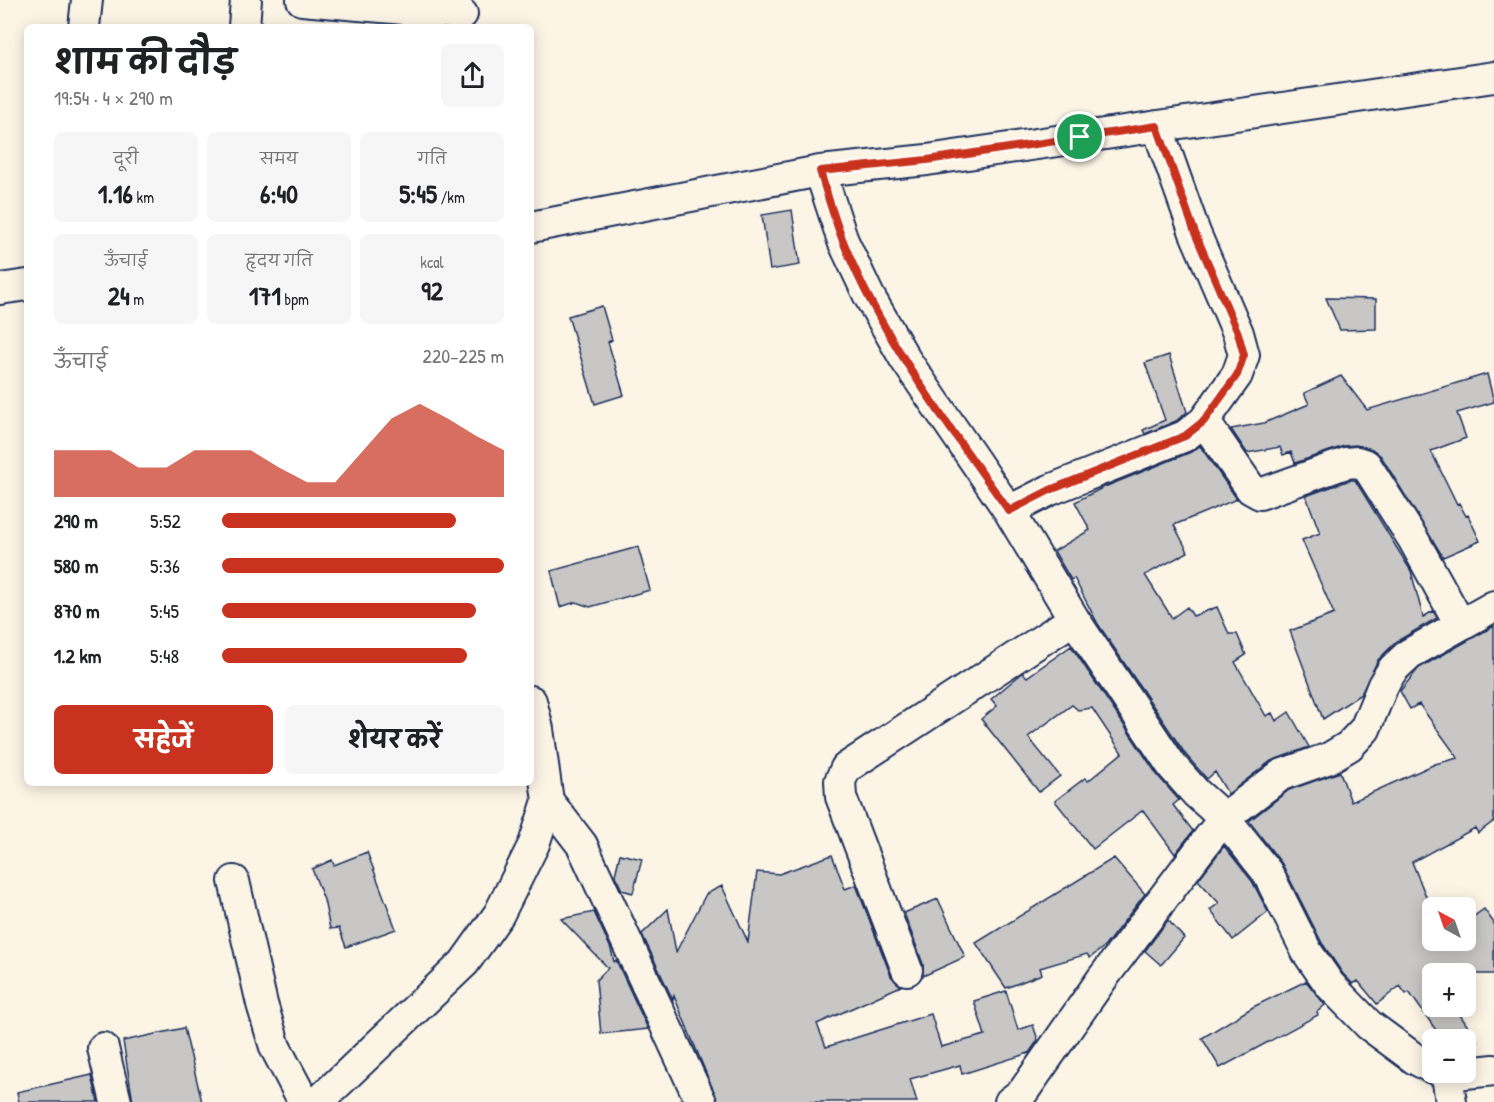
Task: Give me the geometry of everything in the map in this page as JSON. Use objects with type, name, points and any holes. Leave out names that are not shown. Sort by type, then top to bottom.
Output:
[{"type":"street","points":[[84,24],[87,0]]},
{"type":"street","points":[[244,24],[246,0]]},
{"type":"street","points":[[302,0],[462,14]]},
{"type":"street","points":[[534,225],[820,171],[927,160],[1494,76]]},
{"type":"street","points":[[1009,511],[1059,486],[1185,436],[1204,421],[1237,375],[1244,355],[1238,333],[1195,233],[1157,126]]},
{"type":"street","points":[[820,171],[843,241],[869,296],[905,359],[1009,511],[1074,619],[1172,766],[1196,793],[1224,818],[1267,872],[1307,952],[1330,985],[1369,1025],[1422,1065]]},
{"type":"street","points":[[0,289],[24,285]]},
{"type":"street","points":[[1204,421],[1251,489],[1260,494],[1346,464],[1357,462],[1366,465],[1413,539],[1460,624]]},
{"type":"street","points":[[1010,1102],[1023,1092],[1102,979],[1224,818],[1281,775],[1329,758],[1349,746],[1365,729],[1383,685],[1393,669],[1409,654],[1494,606]]},
{"type":"street","points":[[907,970],[841,797],[840,781],[846,768],[1074,619]]},
{"type":"street","points":[[318,1102],[464,963],[499,914],[534,844],[548,801],[534,714]]},
{"type":"street","points":[[548,801],[582,845],[701,1102]]},
{"type":"street","points":[[234,881],[275,1047],[304,1102]]},
{"type":"street","points":[[103,1048],[116,1102]]},
{"type":"street","points":[[1476,1073],[1494,1070]]},
{"type":"building","points":[[792,210],[800,265],[770,270],[762,215]]},
{"type":"building","points":[[1326,298],[1376,299],[1376,329],[1340,330]]},
{"type":"building","points":[[602,306],[612,340],[608,342],[624,395],[595,404],[568,316]]},
{"type":"building","points":[[1169,355],[1187,412],[1176,421],[1145,434],[1143,430],[1165,420],[1145,363]]},
{"type":"building","points":[[1487,374],[1494,402],[1457,413],[1466,438],[1431,451],[1457,504],[1459,503],[1466,516],[1468,515],[1480,541],[1443,557],[1381,456],[1372,449],[1356,445],[1344,446],[1295,463],[1291,452],[1283,455],[1280,447],[1247,453],[1231,429],[1264,423],[1309,404],[1304,393],[1341,376],[1367,410]]},
{"type":"building","points":[[1200,446],[1237,499],[1174,525],[1188,552],[1145,575],[1172,618],[1187,607],[1193,616],[1217,607],[1229,634],[1237,634],[1246,655],[1235,662],[1266,716],[1272,713],[1276,721],[1289,712],[1309,747],[1271,761],[1228,794],[1215,772],[1207,779],[1186,755],[1098,624],[1074,578],[1071,580],[1054,551],[1090,530],[1075,502]]},
{"type":"building","points":[[1355,480],[1411,571],[1423,617],[1433,611],[1437,618],[1397,641],[1378,660],[1361,694],[1323,719],[1290,631],[1334,614],[1302,540],[1320,533],[1306,496]]},
{"type":"building","points":[[638,547],[650,590],[590,607],[576,602],[560,607],[551,571]]},
{"type":"building","points":[[1494,626],[1494,821],[1478,833],[1475,828],[1412,862],[1426,897],[1422,897],[1422,951],[1476,951],[1476,915],[1484,909],[1494,923],[1494,974],[1476,974],[1476,963],[1422,963],[1422,1010],[1409,992],[1406,994],[1400,986],[1377,1004],[1358,981],[1353,984],[1343,974],[1322,943],[1282,864],[1249,821],[1289,790],[1340,772],[1351,802],[1435,764],[1458,758],[1419,704],[1410,709],[1400,691],[1419,668]]},
{"type":"building","points":[[1071,646],[1158,776],[1179,800],[1173,805],[1193,831],[1175,854],[1143,810],[1093,849],[1055,801],[1085,778],[1088,781],[1122,753],[1092,708],[1078,710],[1072,705],[1028,737],[1060,776],[1039,792],[981,719],[997,706],[991,699],[1020,675],[1023,673],[1027,677]]},
{"type":"building","points":[[1224,846],[1252,881],[1268,912],[1233,940],[1210,910],[1219,903],[1198,880]]},
{"type":"building","points":[[367,852],[396,929],[346,947],[339,928],[330,929],[324,900],[312,869],[332,860],[334,865]]},
{"type":"building","points":[[620,854],[642,859],[633,893],[622,890],[615,875]]},
{"type":"building","points":[[832,855],[845,889],[856,885],[891,976],[901,986],[817,1024],[826,1047],[931,1014],[941,1047],[985,1035],[974,1001],[1006,991],[1018,1030],[1033,1025],[1038,1040],[1029,1053],[962,1074],[960,1065],[910,1079],[917,1102],[718,1102],[674,996],[673,1000],[642,934],[668,909],[676,952],[706,894],[722,886],[748,942],[757,872],[779,874]]},
{"type":"building","points":[[1114,858],[1145,894],[1105,946],[1090,958],[1087,954],[1040,968],[1042,974],[1006,988],[976,943]]},
{"type":"building","points":[[938,899],[965,957],[923,976],[923,964],[904,913]]},
{"type":"building","points":[[594,912],[611,949],[614,962],[616,960],[648,1029],[601,1034],[596,980],[608,968],[561,919]]},
{"type":"building","points":[[1168,920],[1184,938],[1161,965],[1145,951]]},
{"type":"building","points":[[1306,981],[1325,1005],[1317,1012],[1318,1015],[1220,1068],[1202,1038],[1253,1007]]},
{"type":"building","points":[[1427,1017],[1461,1017],[1470,1029],[1435,1029]]},
{"type":"building","points":[[184,1028],[202,1102],[133,1102],[123,1041]]},
{"type":"building","points":[[92,1075],[98,1102],[19,1102],[17,1092]]},
{"type":"route","points":[[1157,126],[1195,233],[1238,333],[1244,355],[1237,375],[1204,421],[1185,436],[1096,470],[1009,511],[905,359],[869,296],[843,241],[820,171],[927,160],[1080,137],[1157,126]]}]
